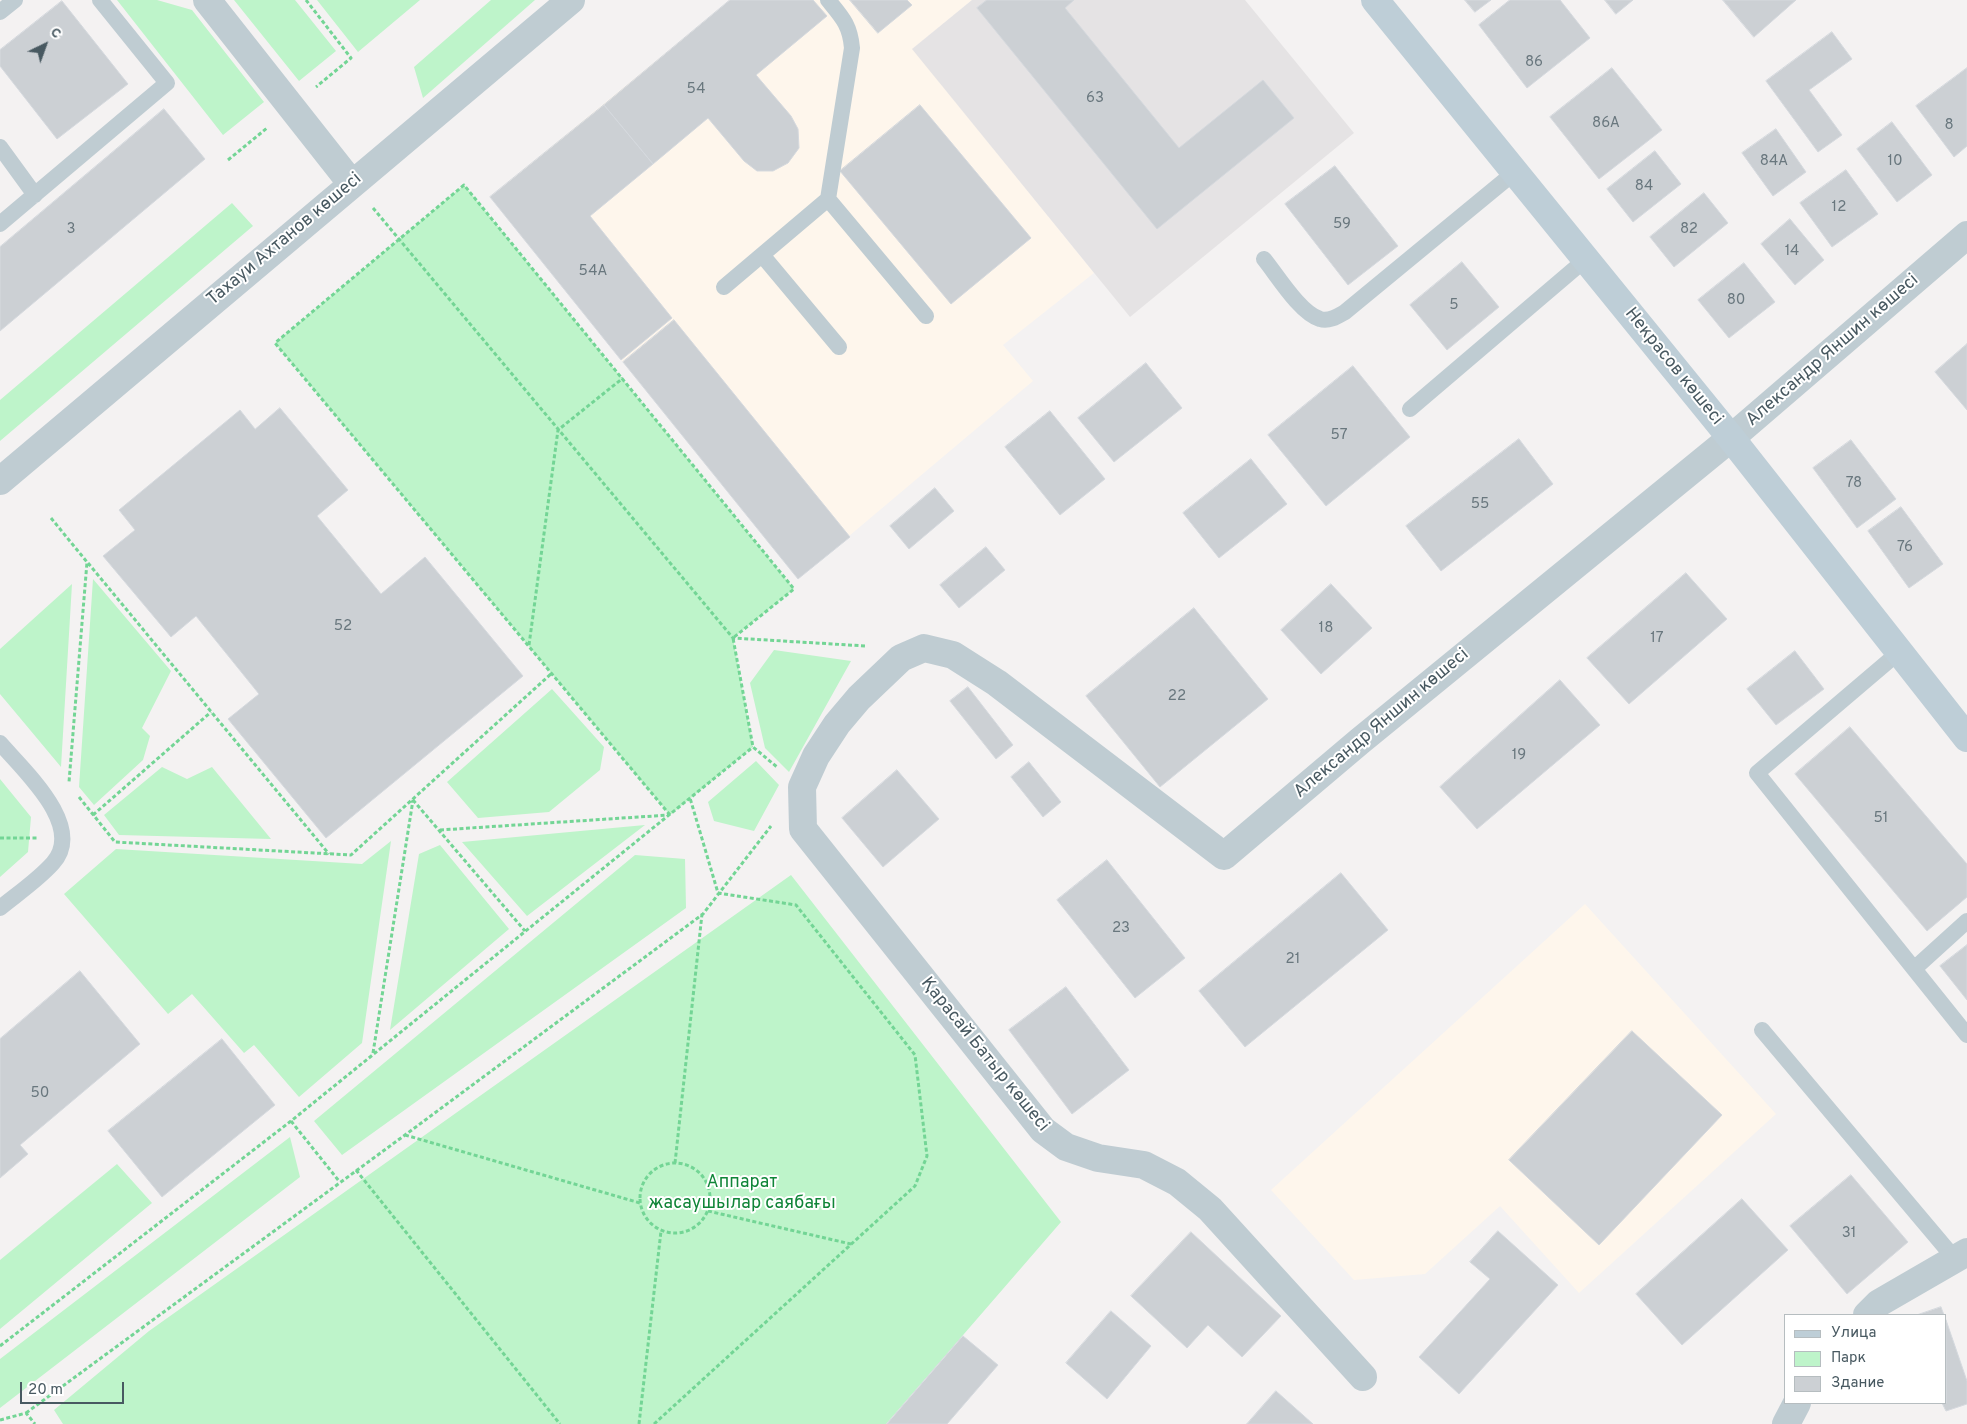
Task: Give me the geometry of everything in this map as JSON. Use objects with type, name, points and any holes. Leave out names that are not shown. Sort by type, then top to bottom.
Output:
[{"type":"main road","name":"Некрасов көшесі","points":[[1375,0],[1731,438],[1898,653],[1967,738]]},
{"type":"street","points":[[207,0],[352,184]]},
{"type":"street","name":"Тахауи Ахтанов көшесі","points":[[0,481],[571,0]]},
{"type":"street","name":"Александр Яншин көшесі","points":[[802,787],[816,756],[837,724],[859,698],[901,658],[924,648],[954,655],[997,683],[1224,856],[1360,740],[1731,438],[1967,235]]},
{"type":"street","name":"Қарасай Батыр көшесі","points":[[802,787],[803,829],[1043,1130],[1066,1147],[1098,1158],[1144,1165],[1177,1182],[1210,1209],[1363,1377]]},
{"type":"street","points":[[1868,1314],[1879,1303],[1961,1256]]},
{"type":"street","points":[[1786,1424],[1796,1404]]},
{"type":"lane","points":[[0,12],[15,0]]},
{"type":"lane","points":[[0,224],[167,83],[100,0]]},
{"type":"lane","points":[[724,287],[828,199],[852,48],[850,32],[843,18],[828,0]]},
{"type":"lane","points":[[0,147],[35,194]]},
{"type":"lane","points":[[1264,259],[1302,307],[1320,320],[1332,319],[1345,312],[1515,172]]},
{"type":"lane","points":[[828,199],[926,316]]},
{"type":"lane","points":[[762,255],[839,347]]},
{"type":"lane","points":[[1410,409],[1586,260]]},
{"type":"lane","points":[[1898,653],[1757,773],[1967,1035]]},
{"type":"lane","points":[[0,743],[47,799],[59,818],[63,835],[61,850],[53,862],[0,908]]},
{"type":"lane","points":[[1914,968],[1967,921]]},
{"type":"lane","points":[[1762,1030],[1961,1256]]},
{"type":"path","points":[[352,184],[733,638],[752,746],[802,787]]},
{"type":"path","points":[[670,815],[275,343],[464,185],[794,588],[733,638]]},
{"type":"path","points":[[529,645],[558,430],[622,378]]},
{"type":"path","points":[[51,518],[329,854]]},
{"type":"path","points":[[69,785],[87,562]]},
{"type":"path","points":[[733,638],[880,647],[901,658]]},
{"type":"path","points":[[75,792],[115,842],[351,855],[552,673]]},
{"type":"path","points":[[93,815],[211,712]]},
{"type":"path","points":[[0,1346],[291,1121],[670,815],[752,746]]},
{"type":"path","points":[[690,798],[718,893]]},
{"type":"path","points":[[413,800],[525,931]]},
{"type":"path","points":[[373,1054],[413,800]]},
{"type":"path","points":[[440,830],[670,815]]},
{"type":"path","points":[[0,1420],[26,1413],[702,914],[772,825]]},
{"type":"path","points":[[0,838],[30,839],[63,835]]},
{"type":"path","points":[[654,1424],[915,1186],[927,1156],[915,1055],[796,906],[718,893]]},
{"type":"path","points":[[675,1162],[702,914]]},
{"type":"path","points":[[291,1121],[339,1181]]},
{"type":"path","points":[[405,1135],[640,1203]]},
{"type":"path","points":[[675,1162],[697,1170],[705,1178],[711,1200],[703,1221],[694,1228],[672,1234],[661,1231],[651,1224],[644,1214],[640,1203],[645,1180],[653,1170],[663,1164],[675,1162]]},
{"type":"path","points":[[356,1170],[560,1424]]},
{"type":"path","points":[[708,1211],[851,1244]]},
{"type":"path","points":[[639,1424],[661,1231]]},
{"type":"path","points":[[26,1413],[35,1424]]},
{"type":"shaded area","points":[[730,0],[972,0],[913,49],[1094,273],[1003,345],[1033,381],[798,579],[490,197]]},
{"type":"shaded area","points":[[972,0],[1245,0],[1354,133],[1130,317],[912,49]]},
{"type":"shaded area","points":[[1585,904],[1776,1114],[1579,1293],[1500,1206],[1425,1274],[1354,1280],[1271,1190]]},
{"type":"green space","points":[[117,0],[157,0],[192,10],[264,102],[223,135]]},
{"type":"green space","points":[[234,0],[295,0],[336,51],[299,81]]},
{"type":"green space","points":[[317,0],[420,0],[358,52]]},
{"type":"green space","points":[[491,0],[535,0],[423,98],[414,67]]},
{"type":"green space","points":[[464,185],[794,589],[733,638],[753,747],[670,815],[275,343]]},
{"type":"green space","points":[[232,203],[253,226],[0,441],[0,400]]},
{"type":"green space","points":[[93,579],[171,671],[142,728],[150,736],[143,760],[94,805],[79,787]]},
{"type":"green space","points":[[72,584],[61,767],[0,694],[0,649]]},
{"type":"green space","points":[[774,650],[851,661],[789,772],[765,748],[750,683]]},
{"type":"green space","points":[[552,689],[604,747],[600,770],[549,812],[478,818],[447,782]]},
{"type":"green space","points":[[756,761],[779,785],[754,831],[714,821],[708,802]]},
{"type":"green space","points":[[162,767],[187,779],[212,767],[271,839],[119,835],[104,815]]},
{"type":"green space","points":[[0,779],[31,817],[28,852],[0,877]]},
{"type":"green space","points":[[645,825],[527,916],[462,842]]},
{"type":"green space","points":[[391,841],[362,1043],[299,1097],[254,1045],[244,1053],[192,994],[168,1014],[64,894],[116,849],[362,864]]},
{"type":"green space","points":[[440,845],[509,929],[390,1030],[419,854]]},
{"type":"green space","points":[[635,855],[685,859],[686,908],[342,1155],[314,1121]]},
{"type":"green space","name":"Аппарат жасаушылар саябағы","points":[[791,875],[1061,1222],[886,1424],[63,1424],[54,1410],[149,1331]]},
{"type":"green space","points":[[290,1137],[300,1177],[0,1408],[0,1359]]},
{"type":"green space","points":[[117,1164],[152,1203],[0,1329],[0,1260]]},
{"type":"building","points":[[730,0],[813,0],[827,16],[756,75],[791,116],[798,129],[799,148],[788,163],[773,171],[757,171],[744,161],[708,118],[653,164],[604,105]]},
{"type":"building","points":[[850,0],[907,0],[912,5],[878,33]]},
{"type":"building","points":[[987,0],[1074,0],[1065,8],[1179,148],[1263,80],[1294,118],[1157,229],[977,8]]},
{"type":"building","points":[[1465,0],[1491,0],[1475,12]]},
{"type":"building","points":[[1510,0],[1560,0],[1590,38],[1527,88],[1479,25]]},
{"type":"building","points":[[1605,0],[1633,0],[1616,14]]},
{"type":"building","points":[[1723,0],[1796,0],[1754,37]]},
{"type":"building","points":[[62,1],[128,84],[57,139],[0,66],[0,50]]},
{"type":"building","points":[[1832,32],[1852,59],[1809,90],[1842,135],[1818,152],[1766,81]]},
{"type":"building","points":[[1612,68],[1662,130],[1599,179],[1550,117]]},
{"type":"building","points":[[1967,68],[1967,146],[1954,157],[1916,106]]},
{"type":"building","points":[[604,105],[653,164],[590,216],[672,318],[621,360],[490,197]]},
{"type":"building","points":[[920,105],[1031,238],[951,304],[840,171]]},
{"type":"building","points":[[164,109],[205,159],[0,331],[0,247]]},
{"type":"building","points":[[1892,122],[1932,175],[1897,202],[1857,149]]},
{"type":"building","points":[[1776,129],[1806,172],[1773,196],[1742,153]]},
{"type":"building","points":[[1655,151],[1681,184],[1633,222],[1607,189]]},
{"type":"building","points":[[1335,166],[1398,246],[1348,285],[1285,204]]},
{"type":"building","points":[[1846,170],[1878,214],[1832,247],[1800,203]]},
{"type":"building","points":[[1704,193],[1728,223],[1674,267],[1650,237]]},
{"type":"building","points":[[1790,219],[1824,260],[1795,285],[1761,244]]},
{"type":"building","points":[[1462,262],[1499,307],[1447,350],[1410,305]]},
{"type":"building","points":[[1744,263],[1775,302],[1729,338],[1698,300]]},
{"type":"building","points":[[674,320],[850,537],[798,579],[623,362]]},
{"type":"building","points":[[1967,344],[1967,410],[1935,372]]},
{"type":"building","points":[[1146,363],[1182,408],[1114,462],[1078,418]]},
{"type":"building","points":[[1353,366],[1410,437],[1326,506],[1268,435]]},
{"type":"building","points":[[280,408],[348,490],[317,516],[381,594],[425,557],[523,676],[326,838],[228,719],[259,694],[196,616],[171,637],[103,556],[135,530],[119,510],[240,410],[255,429]]},
{"type":"building","points":[[1050,411],[1105,479],[1060,515],[1005,447]]},
{"type":"building","points":[[1519,439],[1553,484],[1441,571],[1406,526]]},
{"type":"building","points":[[1851,440],[1896,499],[1857,528],[1813,468]]},
{"type":"building","points":[[1251,459],[1287,504],[1219,558],[1183,513]]},
{"type":"building","points":[[935,488],[954,511],[909,549],[890,526]]},
{"type":"building","points":[[1901,507],[1943,564],[1909,588],[1868,531]]},
{"type":"building","points":[[986,547],[1005,570],[959,608],[940,585]]},
{"type":"building","points":[[1686,573],[1727,619],[1629,704],[1587,658]]},
{"type":"building","points":[[1331,584],[1372,628],[1321,674],[1281,630]]},
{"type":"building","points":[[1194,608],[1268,699],[1160,787],[1086,696]]},
{"type":"building","points":[[1795,651],[1824,689],[1776,725],[1747,689]]},
{"type":"building","points":[[1560,680],[1600,725],[1477,829],[1440,787]]},
{"type":"building","points":[[968,687],[1013,745],[996,759],[950,701]]},
{"type":"building","points":[[1850,727],[1967,864],[1967,897],[1927,931],[1795,774]]},
{"type":"building","points":[[1029,762],[1061,802],[1043,817],[1011,777]]},
{"type":"building","points":[[897,770],[939,819],[883,867],[842,818]]},
{"type":"building","points":[[1107,860],[1185,958],[1135,998],[1057,900]]},
{"type":"building","points":[[1341,873],[1388,930],[1245,1047],[1199,991]]},
{"type":"building","points":[[1967,945],[1967,1000],[1940,966]]},
{"type":"building","points":[[80,971],[140,1044],[20,1145],[28,1154],[0,1178],[0,1039]]},
{"type":"building","points":[[1066,987],[1129,1070],[1072,1114],[1009,1030]]},
{"type":"building","points":[[1632,1031],[1722,1115],[1599,1245],[1509,1160]]},
{"type":"building","points":[[222,1039],[275,1105],[162,1197],[108,1131]]},
{"type":"building","points":[[1851,1175],[1908,1242],[1847,1294],[1790,1226]]},
{"type":"building","points":[[1742,1199],[1788,1250],[1682,1345],[1636,1294]]},
{"type":"building","points":[[1498,1231],[1558,1285],[1459,1394],[1419,1357],[1490,1279],[1470,1262]]},
{"type":"building","points":[[1191,1232],[1281,1316],[1242,1357],[1208,1325],[1187,1348],[1131,1296]]},
{"type":"building","points":[[1941,1307],[1944,1314],[1920,1314]]},
{"type":"building","points":[[1111,1311],[1151,1346],[1107,1399],[1066,1363]]},
{"type":"building","points":[[1947,1323],[1967,1381],[1967,1404],[1946,1411],[1942,1404],[1947,1404]]},
{"type":"building","points":[[963,1336],[998,1365],[947,1424],[887,1424]]},
{"type":"building","points":[[1276,1391],[1313,1424],[1247,1424]]}]
